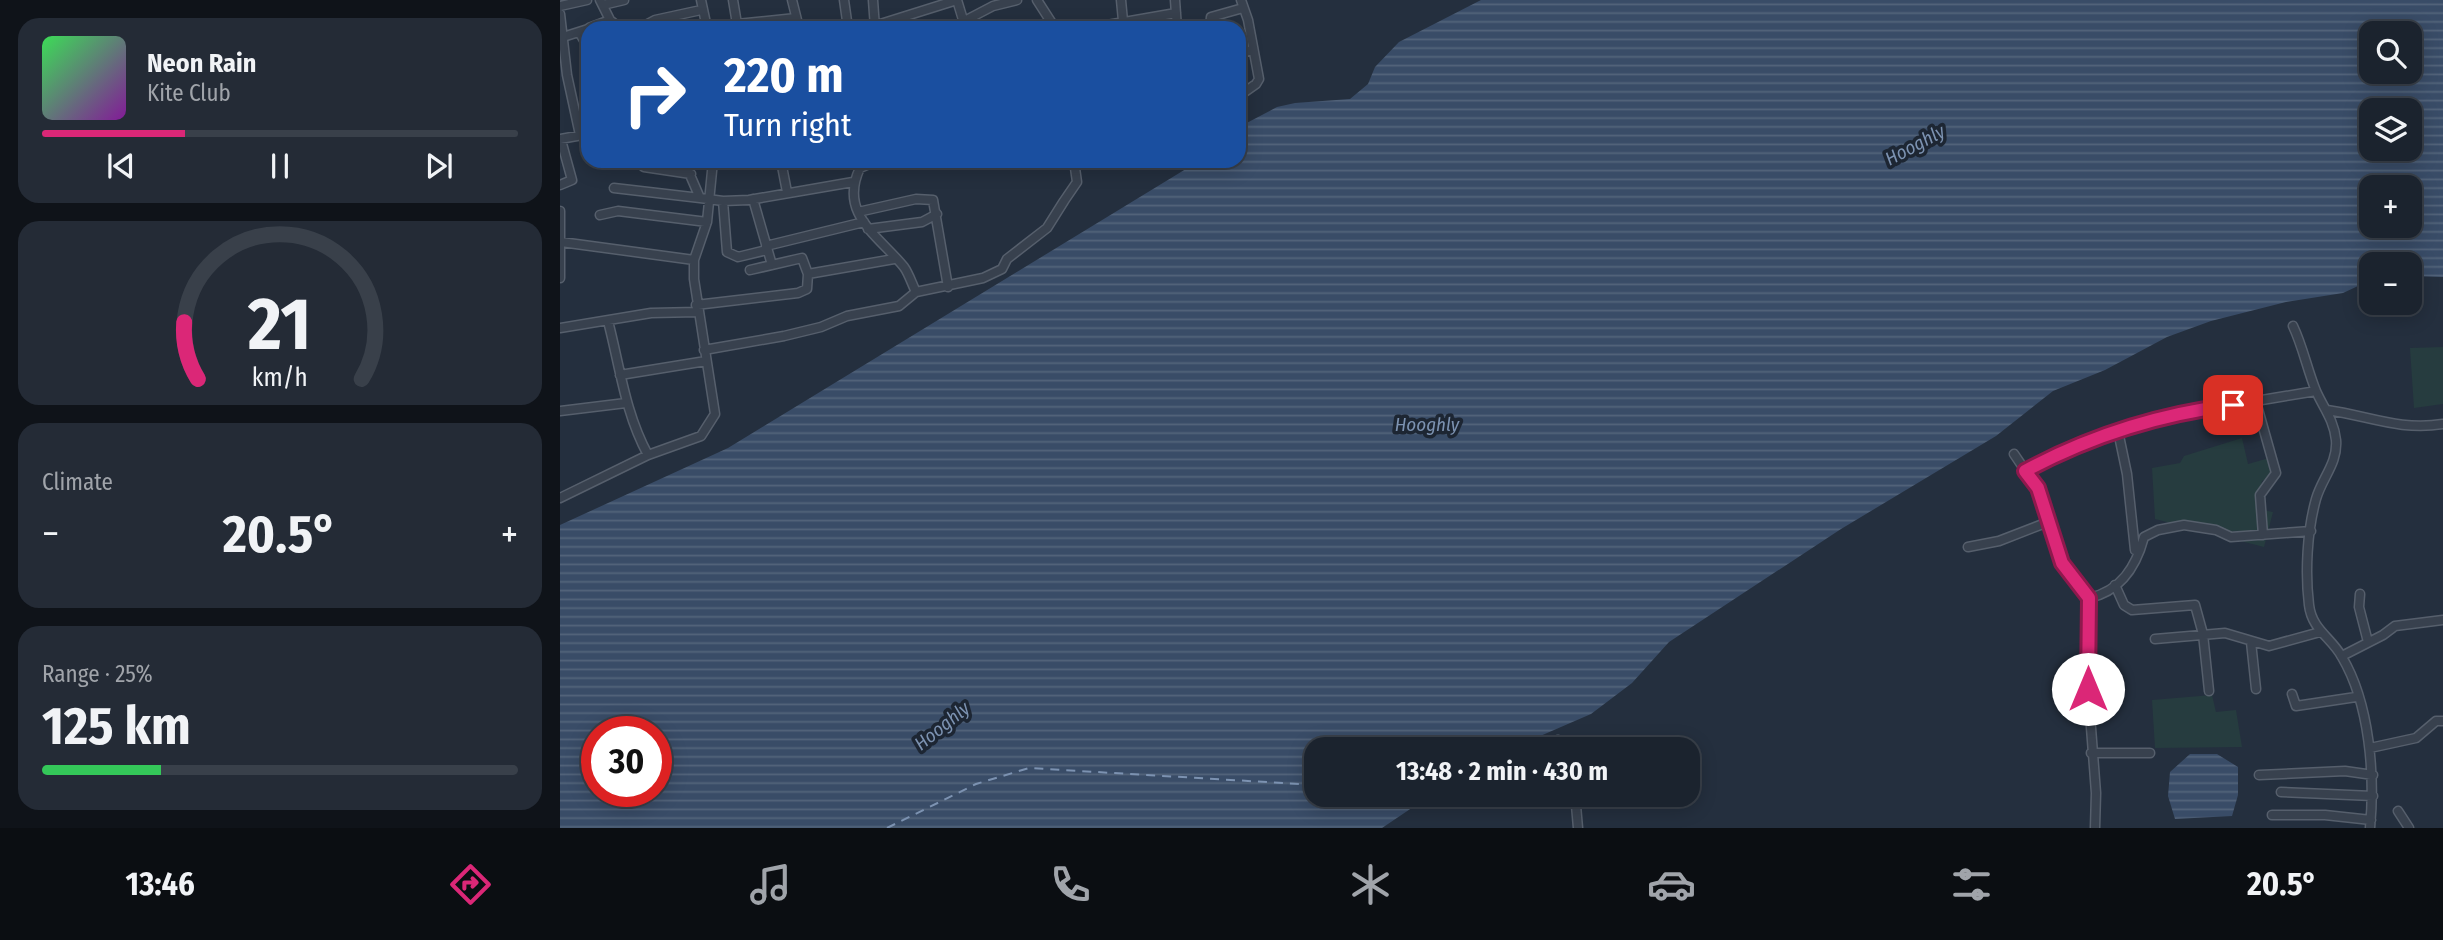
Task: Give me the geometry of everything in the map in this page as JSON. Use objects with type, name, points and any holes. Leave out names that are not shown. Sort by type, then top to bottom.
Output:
[{"type":"street","points":[[560,6],[587,0]]},
{"type":"street","points":[[610,20],[601,2],[624,0]]},
{"type":"street","points":[[701,0],[705,21]]},
{"type":"street","points":[[733,0],[737,21]]},
{"type":"street","points":[[792,0],[797,21]]},
{"type":"street","points":[[844,0],[847,21]]},
{"type":"street","points":[[873,0],[874,21]]},
{"type":"street","points":[[892,21],[957,0],[966,21]]},
{"type":"street","points":[[968,21],[993,6],[1017,0]]},
{"type":"street","points":[[1037,0],[1050,21]]},
{"type":"street","points":[[1121,0],[1123,21],[1176,13]]},
{"type":"street","points":[[1175,0],[1177,21]]},
{"type":"street","points":[[1212,21],[1214,16],[1242,4],[1259,79],[1246,91]]},
{"type":"street","points":[[653,21],[701,10]]},
{"type":"street","points":[[560,14],[567,75],[581,124]]},
{"type":"street","points":[[761,21],[796,18]]},
{"type":"street","points":[[563,37],[581,31]]},
{"type":"street","points":[[1246,52],[1253,50]]},
{"type":"street","points":[[560,185],[572,180],[560,140],[581,136]]},
{"type":"street","points":[[651,168],[691,174]]},
{"type":"street","points":[[688,168],[700,198]]},
{"type":"street","points":[[560,498],[648,456],[701,436],[715,414],[696,308],[694,260],[707,222],[712,168]]},
{"type":"street","points":[[782,168],[787,192]]},
{"type":"street","points":[[856,168],[853,182],[858,212],[894,259],[905,268],[916,292]]},
{"type":"street","points":[[704,350],[821,327],[847,316],[899,306],[916,292],[995,274],[1007,259],[1046,228],[1077,182],[1075,168]]},
{"type":"street","points":[[614,188],[723,201],[753,199],[853,182]]},
{"type":"street","points":[[858,212],[926,198],[934,202],[948,286]]},
{"type":"street","points":[[753,199],[772,265]]},
{"type":"street","points":[[723,201],[727,252],[738,257],[866,225],[922,222],[937,214]]},
{"type":"street","points":[[560,211],[560,278]]},
{"type":"street","points":[[600,215],[618,211],[707,222]]},
{"type":"street","points":[[561,242],[694,260]]},
{"type":"street","points":[[560,328],[798,293],[807,289],[808,274],[802,258],[750,270]]},
{"type":"street","points":[[808,274],[894,259]]},
{"type":"street","points":[[608,321],[626,403],[635,431],[648,456]]},
{"type":"street","points":[[2272,815],[2325,815],[2371,824],[2373,796],[2370,748],[2357,696],[2342,656],[2313,623],[2307,591],[2311,531],[2317,497],[2333,464],[2335,451],[2333,426],[2316,391],[2293,326]]},
{"type":"street","points":[[620,375],[706,361]]},
{"type":"street","points":[[2025,471],[2054,456],[2165,416],[2316,391]]},
{"type":"street","points":[[2256,401],[2276,473],[2260,495],[2263,535]]},
{"type":"street","points":[[560,411],[626,403]]},
{"type":"street","points":[[2327,410],[2361,415],[2394,426],[2443,424]]},
{"type":"street","points":[[2118,431],[2127,474],[2135,550]]},
{"type":"street","points":[[2014,454],[2038,488],[2062,563],[2089,598],[2087,675],[2096,793],[2095,828]]},
{"type":"street","points":[[1968,547],[1999,541],[2048,522]]},
{"type":"street","points":[[2089,598],[2129,575],[2138,559],[2144,537],[2158,530],[2184,525],[2216,530],[2231,537],[2311,531]]},
{"type":"street","points":[[2115,585],[2124,605],[2132,610],[2195,605],[2203,634],[2209,691]]},
{"type":"street","points":[[2360,594],[2359,607],[2368,642]]},
{"type":"street","points":[[2342,656],[2395,626],[2443,620]]},
{"type":"street","points":[[2155,639],[2225,633],[2250,642],[2280,645],[2320,632]]},
{"type":"street","points":[[2250,642],[2256,690]]},
{"type":"street","points":[[2291,694],[2296,706],[2357,696]]},
{"type":"street","points":[[2370,748],[2416,738],[2436,721],[2443,721]]},
{"type":"street","points":[[2091,753],[2150,753]]},
{"type":"street","points":[[2259,775],[2345,771],[2373,775]]},
{"type":"street","points":[[2281,793],[2373,796]]},
{"type":"street","points":[[1576,807],[1578,828]]},
{"type":"street","points":[[2398,811],[2409,828]]},
{"type":"green space","points":[[2443,347],[2443,404],[2414,408],[2410,348]]},
{"type":"green space","points":[[2242,438],[2248,464],[2269,458],[2271,477],[2262,481],[2257,509],[2273,512],[2264,547],[2155,519],[2152,468],[2180,463],[2184,456]]},
{"type":"green space","points":[[2212,695],[2216,712],[2236,710],[2242,747],[2155,748],[2152,700]]},
{"type":"water","name":"Hooghly","points":[[1481,0],[2443,0],[2443,277],[2422,276],[2422,252],[2359,252],[2359,286],[2343,293],[2286,302],[2211,321],[2167,337],[2105,370],[2053,391],[1996,436],[1841,529],[1669,642],[1632,683],[1591,714],[1538,737],[1304,737],[1304,807],[1413,807],[1382,828],[560,828],[560,525],[728,448],[1188,168],[1246,168],[1246,123],[1277,107],[1350,99],[1368,84],[1375,67],[1399,42]]},
{"type":"water","points":[[2190,754],[2217,754],[2238,767],[2238,795],[2232,816],[2175,819],[2168,796],[2170,772]]},
{"type":"ferry route","points":[[887,828],[976,784],[1029,768],[1304,784]]},
{"type":"route","points":[[2088,689],[2089,598],[2062,563],[2038,488],[2025,471],[2054,456],[2154,418],[2233,405]]}]
